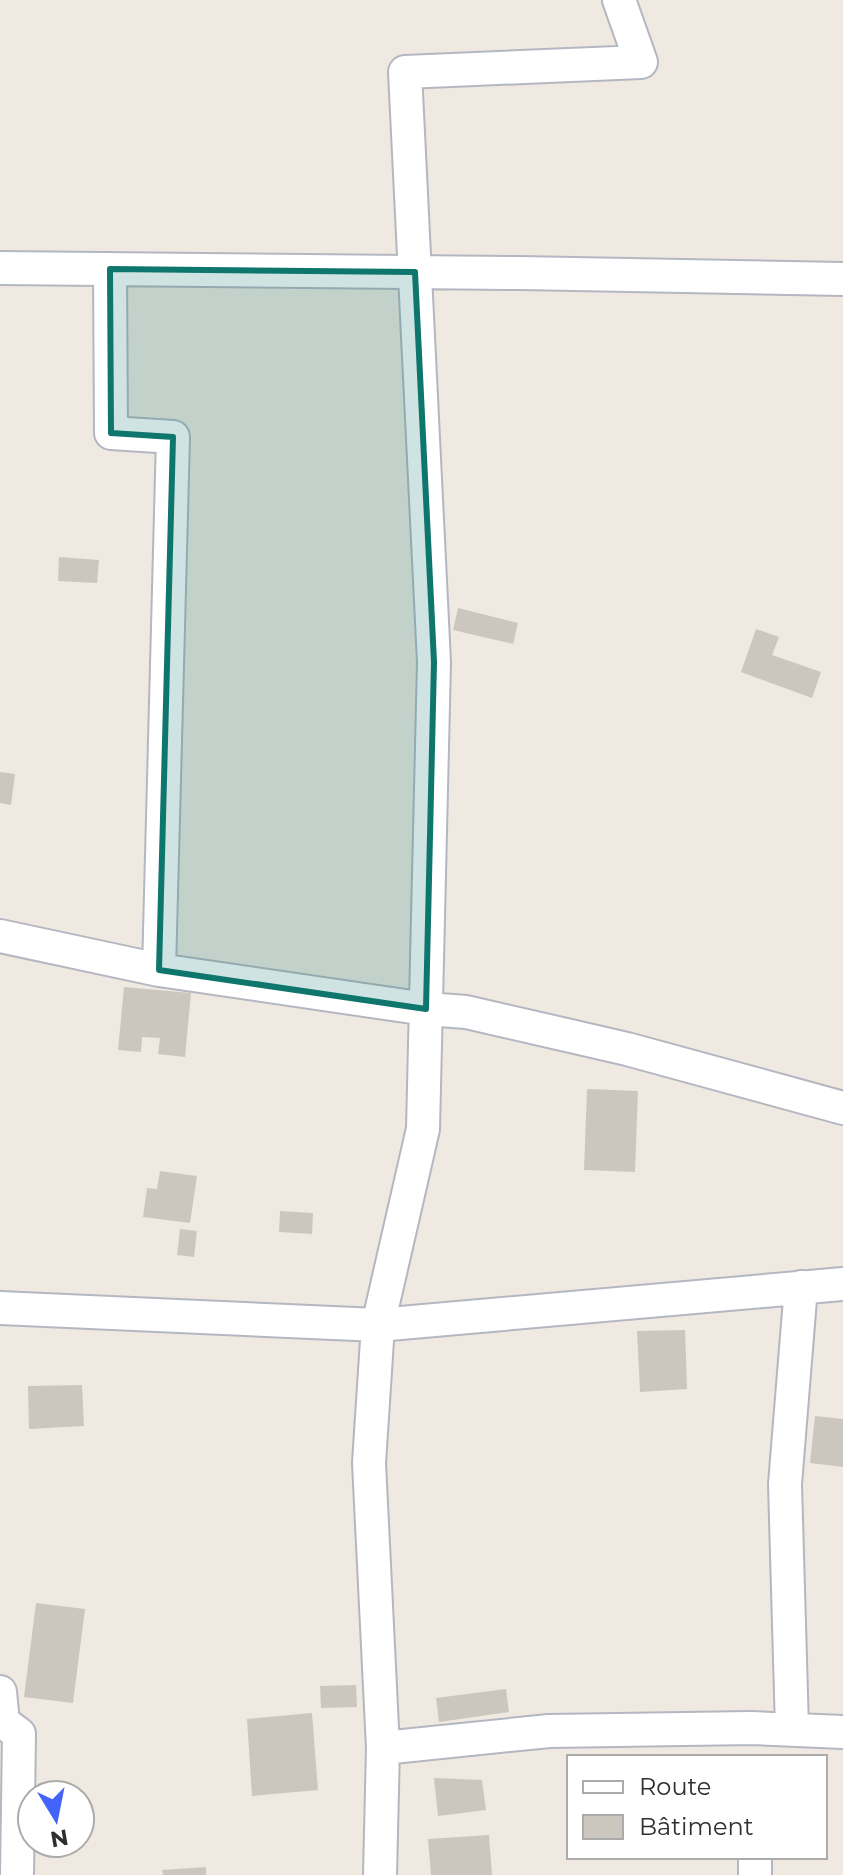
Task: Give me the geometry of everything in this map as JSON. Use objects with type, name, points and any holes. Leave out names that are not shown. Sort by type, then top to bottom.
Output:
[{"type":"street","points":[[380,1875],[383,1748],[369,1463],[378,1325],[423,1129],[434,662],[405,72],[641,62],[619,0]]},
{"type":"street","points":[[0,268],[843,279]]},
{"type":"street","points":[[110,269],[111,433],[173,437],[159,970]]},
{"type":"street","points":[[0,936],[159,970],[426,1009],[466,1012],[627,1049],[843,1108]]},
{"type":"street","points":[[0,1308],[378,1325],[843,1284]]},
{"type":"street","points":[[792,1729],[785,1484],[801,1287]]},
{"type":"street","points":[[0,1692],[3,1722],[19,1734],[17,1875]]},
{"type":"street","points":[[383,1748],[549,1731],[751,1742],[792,1729],[843,1732]]},
{"type":"highlighted area","points":[[110,269],[415,272],[434,662],[426,1009],[159,970],[173,437],[111,433]]},
{"type":"building","points":[[59,557],[99,560],[97,583],[58,581]]},
{"type":"building","points":[[458,608],[518,623],[513,644],[453,630]]},
{"type":"building","points":[[756,629],[779,637],[772,655],[821,672],[812,698],[741,672]]},
{"type":"building","points":[[0,772],[15,774],[11,805],[0,803]]},
{"type":"building","points":[[124,987],[191,993],[185,1057],[158,1054],[160,1038],[142,1037],[141,1052],[118,1050]]},
{"type":"building","points":[[587,1089],[638,1091],[635,1172],[584,1170]]},
{"type":"building","points":[[160,1171],[197,1176],[190,1223],[143,1217],[147,1188],[157,1189]]},
{"type":"building","points":[[280,1211],[313,1213],[312,1234],[279,1232]]},
{"type":"building","points":[[180,1229],[197,1231],[194,1257],[177,1255]]},
{"type":"building","points":[[685,1330],[687,1389],[640,1392],[637,1331]]},
{"type":"building","points":[[82,1385],[84,1426],[29,1429],[28,1386]]},
{"type":"building","points":[[815,1416],[843,1419],[843,1467],[810,1463]]},
{"type":"building","points":[[36,1603],[85,1609],[73,1703],[24,1697]]},
{"type":"building","points":[[356,1685],[357,1707],[321,1708],[320,1686]]},
{"type":"building","points":[[506,1689],[509,1712],[439,1722],[436,1698]]},
{"type":"building","points":[[312,1713],[318,1790],[252,1796],[247,1719]]},
{"type":"building","points":[[434,1778],[482,1780],[486,1810],[438,1816]]},
{"type":"building","points":[[489,1835],[492,1875],[431,1875],[428,1839]]},
{"type":"building","points":[[206,1867],[206,1875],[163,1875],[162,1870]]}]
